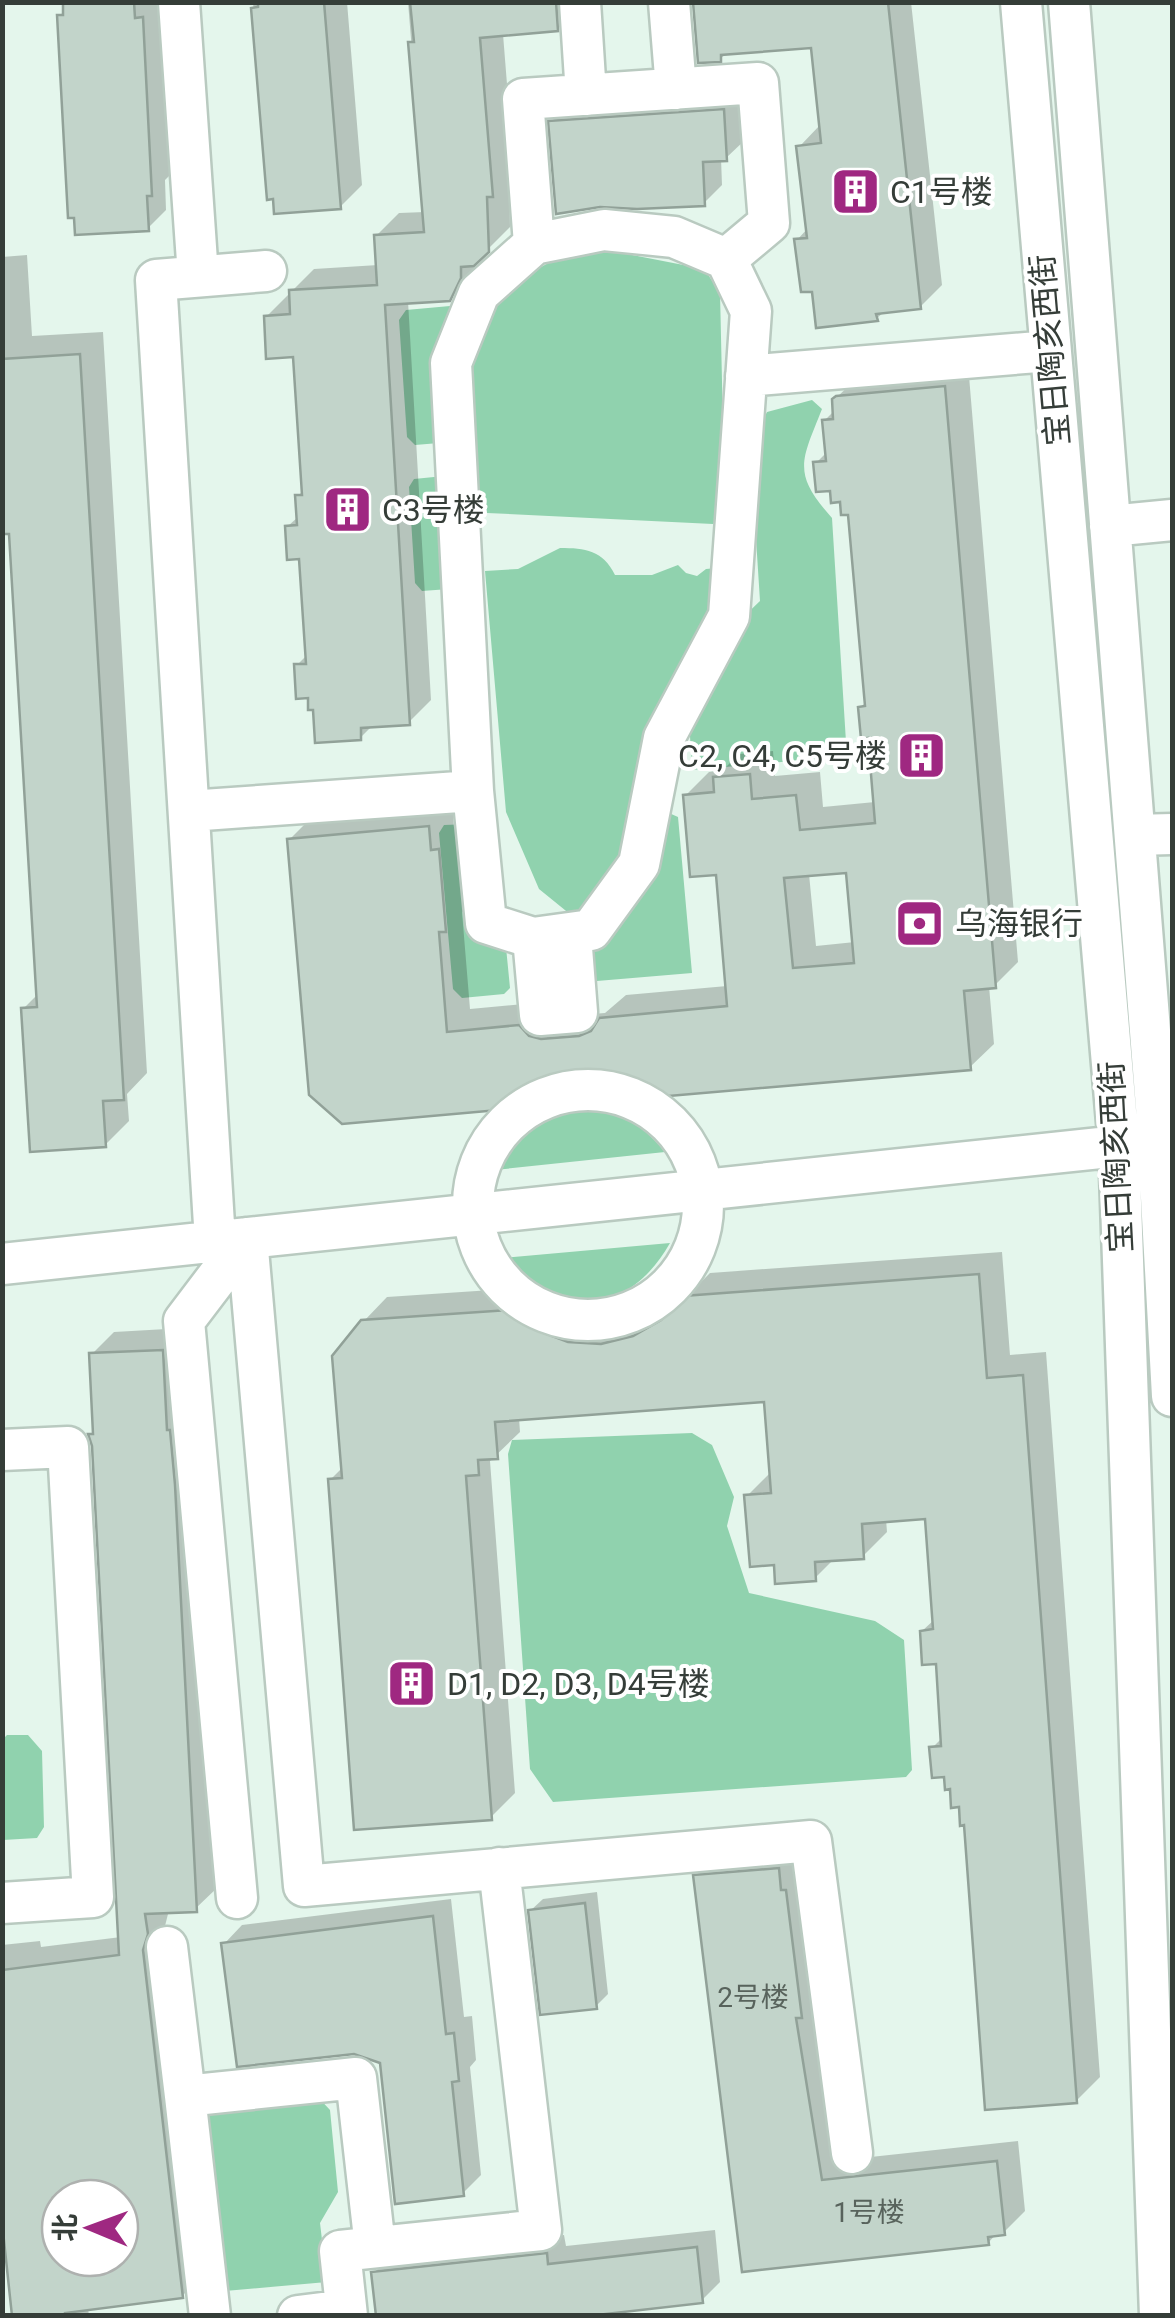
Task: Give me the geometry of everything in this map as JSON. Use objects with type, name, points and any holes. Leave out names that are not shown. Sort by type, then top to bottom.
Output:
[{"type":"street","points":[[178,2],[198,276]]},
{"type":"street","points":[[580,2],[586,95]]},
{"type":"street","points":[[669,2],[676,89]]},
{"type":"street","name":"宝日陶亥西街","points":[[1020,2],[1118,1146],[1160,2316]]},
{"type":"street","name":"宝日陶亥西街","points":[[1069,2],[1110,526],[1154,835],[1172,1396]]},
{"type":"street","points":[[534,244],[522,99],[758,83],[769,222],[726,258]]},
{"type":"street","points":[[604,230],[674,237],[726,258],[750,311],[729,616],[664,738],[639,864],[592,930],[552,937],[486,923],[474,791],[451,364],[480,292],[534,244],[604,230]]},
{"type":"street","points":[[266,271],[156,280],[189,811],[231,1240],[304,1886],[810,1841],[852,2153]]},
{"type":"street","points":[[746,376],[1050,351]]},
{"type":"street","points":[[1110,526],[1172,520]]},
{"type":"street","points":[[189,811],[474,791]]},
{"type":"street","points":[[596,1089],[635,1098],[668,1121],[692,1153],[704,1191],[702,1228],[689,1262],[666,1291],[635,1311],[600,1321],[564,1318],[529,1305],[501,1282],[482,1251],[473,1216],[476,1176],[492,1139],[520,1110],[556,1093],[596,1089]]},
{"type":"street","points":[[2,1264],[1118,1146]]},
{"type":"street","points":[[231,1240],[184,1321],[237,1898]]},
{"type":"street","points":[[2,1450],[68,1447],[93,1897],[2,1902]]},
{"type":"street","points":[[298,2316],[347,2313],[340,2251],[541,2230],[499,1868]]},
{"type":"street","points":[[167,1947],[210,2316]]},
{"type":"street","points":[[185,2096],[356,2078],[374,2247]]},
{"type":"green space","points":[[581,245],[704,269],[720,292],[725,516],[713,524],[487,513],[472,484],[461,370],[505,287]]},
{"type":"green space","points":[[450,306],[459,312],[439,443],[415,445],[407,437],[399,320],[406,310]]},
{"type":"green space","points":[[812,400],[822,409],[804,466],[811,489],[832,518],[846,742],[837,757],[692,770],[689,719],[735,625],[760,601],[750,445],[767,412]]},
{"type":"green space","points":[[444,476],[449,589],[422,591],[415,583],[409,487],[414,479]]},
{"type":"green space","points":[[560,548],[599,555],[615,575],[652,575],[678,565],[697,576],[706,569],[717,568],[720,600],[620,864],[576,919],[539,889],[506,812],[485,571],[518,569]]},
{"type":"green space","points":[[669,813],[678,817],[692,973],[585,982],[581,943]]},
{"type":"green space","points":[[470,824],[505,937],[510,988],[504,994],[462,998],[453,989],[439,833],[444,825]]},
{"type":"green space","points":[[576,1106],[626,1118],[665,1152],[495,1170],[527,1128]]},
{"type":"green space","points":[[670,1243],[634,1285],[613,1297],[590,1303],[567,1302],[544,1294],[522,1280],[502,1258]]},
{"type":"green space","points":[[692,1433],[712,1445],[734,1497],[727,1526],[749,1593],[875,1621],[904,1640],[912,1770],[906,1777],[553,1802],[530,1769],[508,1454],[512,1440]]},
{"type":"green space","points":[[7,1735],[28,1735],[42,1751],[44,1827],[37,1838],[3,1840],[2,1740]]},
{"type":"green space","points":[[316,2095],[330,2110],[338,2192],[320,2223],[327,2282],[225,2291],[195,2115]]},
{"type":"building","points":[[63,2],[134,2],[135,18],[143,17],[152,196],[147,196],[149,231],[75,235],[74,218],[68,218],[57,15],[63,15]]},
{"type":"building","points":[[258,2],[324,2],[341,209],[274,214],[273,199],[267,200],[251,8],[258,7]]},
{"type":"building","points":[[410,2],[556,2],[558,31],[480,38],[493,197],[487,197],[489,252],[474,266],[461,267],[461,278],[450,301],[385,305],[410,725],[361,728],[361,740],[315,743],[313,710],[308,710],[308,698],[296,699],[294,664],[306,664],[299,559],[287,560],[285,526],[297,525],[295,495],[302,495],[293,357],[266,359],[264,316],[290,314],[289,290],[377,285],[374,235],[424,232],[408,42],[414,42]]},
{"type":"building","name":"C1号楼","points":[[693,2],[888,2],[921,309],[876,314],[878,321],[816,328],[812,292],[801,292],[794,239],[807,238],[796,146],[821,143],[811,48],[721,55],[721,62],[698,63]]},
{"type":"building","points":[[724,109],[727,161],[703,162],[705,206],[600,207],[556,214],[548,121]]},
{"type":"building","points":[[80,354],[124,1100],[103,1101],[106,1147],[30,1152],[21,1008],[37,1007],[9,534],[2,534],[2,359]]},
{"type":"building","name":"C2, C4, C5号楼","points":[[945,386],[996,988],[964,991],[971,1070],[657,1097],[621,1080],[580,1076],[542,1088],[510,1109],[342,1124],[309,1095],[287,839],[429,826],[431,850],[439,849],[446,932],[439,932],[447,1032],[519,1025],[529,1036],[541,1039],[579,1036],[591,1031],[599,1018],[727,1006],[716,875],[690,877],[683,795],[714,792],[713,777],[750,774],[752,799],[796,795],[800,830],[875,823],[868,738],[861,739],[858,707],[865,706],[848,515],[841,515],[840,502],[831,503],[830,491],[816,492],[813,462],[826,461],[822,420],[833,419],[832,399]],"holes":[[[846,873],[854,963],[793,968],[784,878]]]},
{"type":"building","name":"D1, D2, D3, D4号楼","points":[[979,1274],[987,1378],[1023,1375],[1077,2103],[985,2110],[964,1825],[960,1826],[959,1807],[951,1808],[950,1789],[945,1790],[944,1777],[932,1778],[929,1747],[941,1746],[936,1664],[922,1665],[920,1631],[933,1629],[925,1519],[862,1524],[864,1559],[815,1562],[816,1581],[775,1584],[774,1565],[750,1567],[744,1495],[771,1493],[764,1402],[495,1422],[498,1459],[478,1460],[479,1475],[466,1476],[492,1820],[354,1830],[328,1479],[342,1478],[332,1356],[361,1320],[509,1310],[536,1330],[568,1342],[601,1344],[633,1336],[661,1320],[683,1296]]},
{"type":"building","points":[[163,1350],[167,1430],[175,1485],[197,1912],[145,1914],[148,1934],[143,1950],[183,2298],[65,2316],[12,2316],[2,2222],[2,1970],[119,1955],[92,1446],[88,1434],[93,1434],[89,1353]]},
{"type":"building","points":[[779,1868],[781,1890],[786,1890],[802,2018],[796,2018],[822,2180],[997,2161],[1005,2235],[988,2237],[989,2245],[742,2272],[693,1875]]},
{"type":"building","points":[[585,1903],[597,2009],[540,2015],[528,1910]]},
{"type":"building","points":[[433,1916],[446,2034],[454,2033],[459,2081],[452,2082],[464,2196],[395,2204],[380,2063],[354,2054],[237,2067],[221,1943]]},
{"type":"building","points":[[697,2247],[703,2303],[588,2316],[376,2316],[371,2272],[547,2253],[548,2264]]},
{"type":"place","name":"C1号楼","points":[[855,192]]},
{"type":"place","name":"C3号楼","points":[[347,510]]},
{"type":"place","name":"C2, C4, C5号楼","points":[[922,756]]},
{"type":"place","name":"乌海银行","points":[[920,924]]},
{"type":"place","name":"D1, D2, D3, D4号楼","points":[[412,1684]]}]
